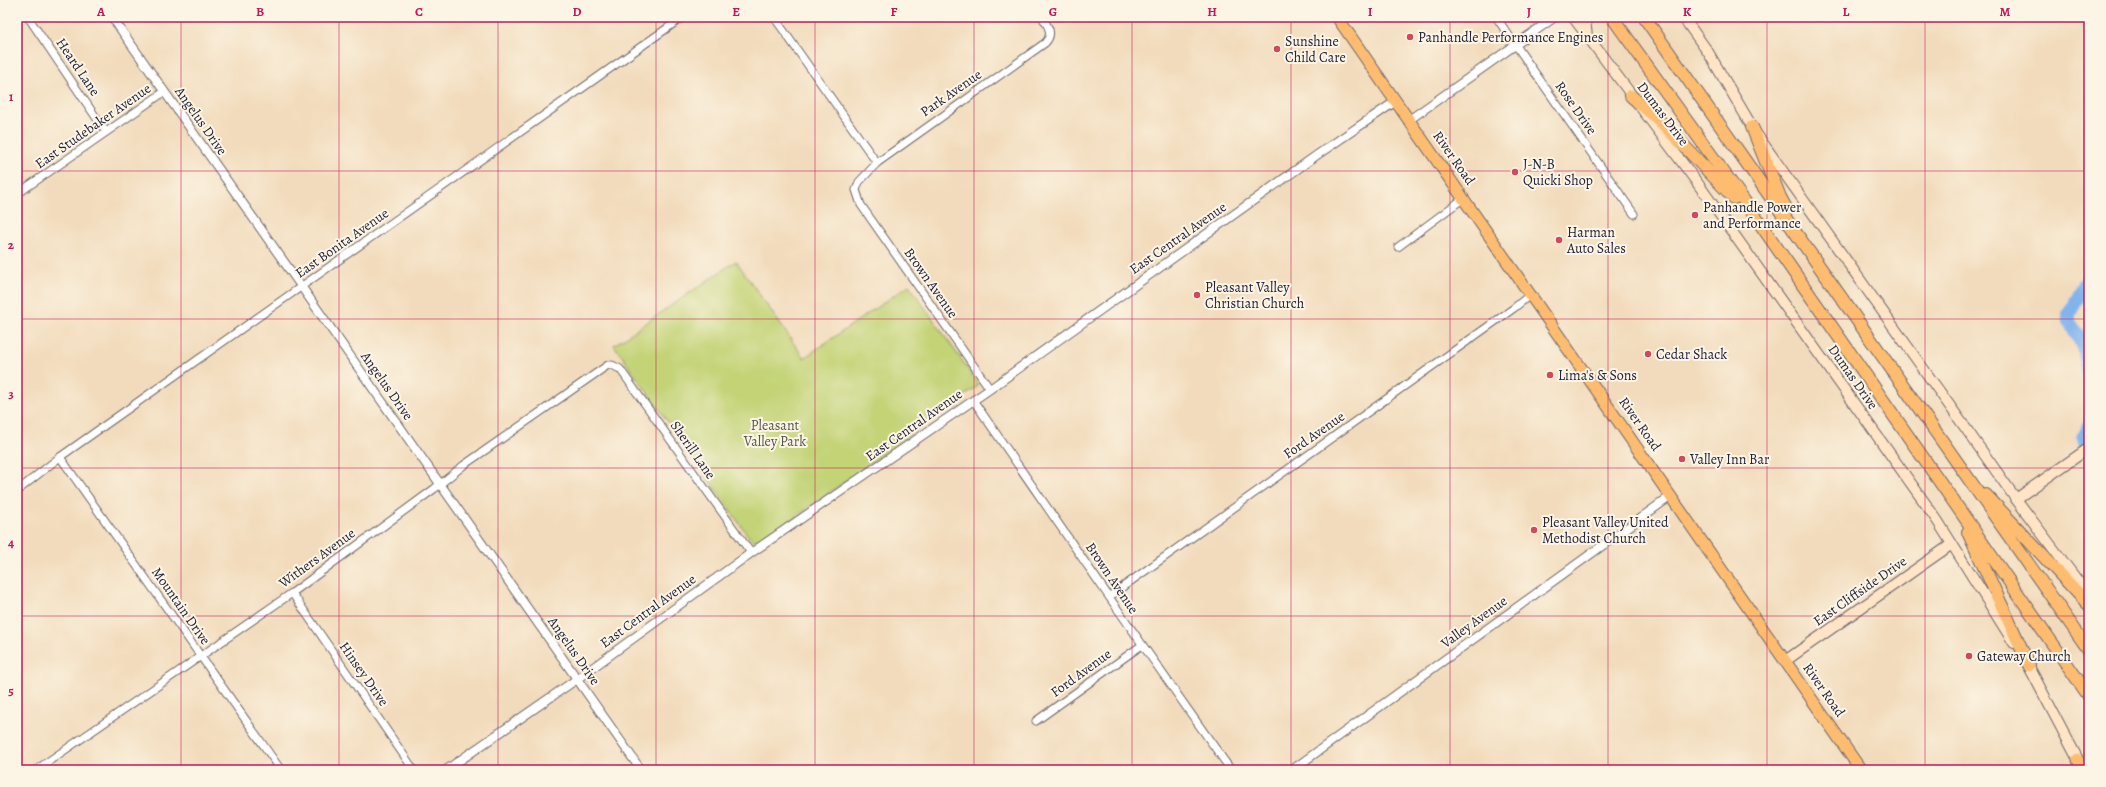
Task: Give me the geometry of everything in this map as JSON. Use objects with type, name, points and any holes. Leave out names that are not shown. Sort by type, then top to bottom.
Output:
[{"type":"highway","points":[[1644,17],[2089,650]]},
{"type":"highway","points":[[1614,19],[1765,231],[2089,696]]},
{"type":"highway","points":[[1631,96],[1660,121],[1765,231]]},
{"type":"highway","points":[[1752,127],[1780,197],[1828,280]]},
{"type":"highway","points":[[1961,470],[2089,605]]},
{"type":"highway","points":[[1956,505],[2029,666]]},
{"type":"main road","name":"River Road","points":[[1337,17],[1861,770]]},
{"type":"main road","name":"Dumas Drive","points":[[1573,17],[1587,38],[1696,181],[1937,520],[2029,666],[2081,767]]},
{"type":"main road","points":[[1587,17],[1585,20],[1587,38]]},
{"type":"main road","points":[[1683,17],[1708,52],[1752,127],[2016,499],[2089,596]]},
{"type":"main road","points":[[2016,499],[2089,448]]},
{"type":"main road","name":"East Cliffside Drive","points":[[1785,660],[1952,544]]},
{"type":"main road","points":[[2081,767],[2089,770]]},
{"type":"street","name":"Heard Lane","points":[[28,17],[106,132]]},
{"type":"street","name":"Angelus Drive","points":[[112,17],[641,770]]},
{"type":"street","name":"East Bonita Avenue","points":[[17,491],[60,457],[683,17]]},
{"type":"street","points":[[774,17],[876,163]]},
{"type":"street","name":"Park Avenue","points":[[856,190],[859,182],[876,163],[1045,43],[1049,38],[1050,32],[1042,17]]},
{"type":"street","name":"Rose Drive","points":[[1496,17],[1634,214]]},
{"type":"street","points":[[1409,120],[1555,17]]},
{"type":"street","name":"East Studebaker Avenue","points":[[17,194],[164,92]]},
{"type":"street","name":"East Central Avenue","points":[[446,770],[577,679],[750,553],[990,389],[1317,155],[1396,101]]},
{"type":"street","name":"Brown Avenue","points":[[856,190],[860,202],[990,389]]},
{"type":"street","points":[[1398,247],[1464,198]]},
{"type":"street","name":"Ford Avenue","points":[[1110,596],[1508,313],[1531,294]]},
{"type":"street","name":"Withers Avenue","points":[[36,770],[292,592],[464,465],[603,366],[612,364]]},
{"type":"street","name":"Sherill Lane","points":[[612,364],[620,370],[750,553]]},
{"type":"street","name":"Brown Avenue","points":[[973,400],[1110,596],[1142,645],[1231,770]]},
{"type":"street","name":"Mountain Drive","points":[[60,457],[281,770]]},
{"type":"street","name":"Valley Avenue","points":[[1292,770],[1671,496]]},
{"type":"street","name":"Hinsey Drive","points":[[292,592],[414,770]]},
{"type":"street","name":"Ford Avenue","points":[[1036,721],[1142,645]]},
{"type":"green space","name":"Pleasant Valley Park","points":[[736,261],[804,358],[909,285],[977,382],[978,386],[765,539],[758,541],[749,537],[614,345]]},
{"type":"waterway","points":[[2089,276],[2069,314],[2069,322],[2078,335],[2085,353],[2089,377]]},
{"type":"waterway","points":[[2085,443],[2084,438],[2089,426]]},
{"type":"place","name":"Panhandle Performance Engines","points":[[1410,37]]},
{"type":"place","name":"Sunshine Child Care","points":[[1277,49]]},
{"type":"place","name":"J-N-B Quicki Shop","points":[[1515,172]]},
{"type":"place","name":"Panhandle Power and Performance","points":[[1695,215]]},
{"type":"place","name":"Harman Auto Sales","points":[[1559,240]]},
{"type":"place","name":"Pleasant Valley Christian Church","points":[[1197,295]]},
{"type":"place","name":"Cedar Shack","points":[[1648,354]]},
{"type":"place","name":"Lima's & Sons","points":[[1550,375]]},
{"type":"place","name":"Valley Inn Bar","points":[[1682,459]]},
{"type":"place","name":"Pleasant Valley United Methodist Church","points":[[1534,530]]},
{"type":"place","name":"Gateway Church","points":[[1969,656]]}]
